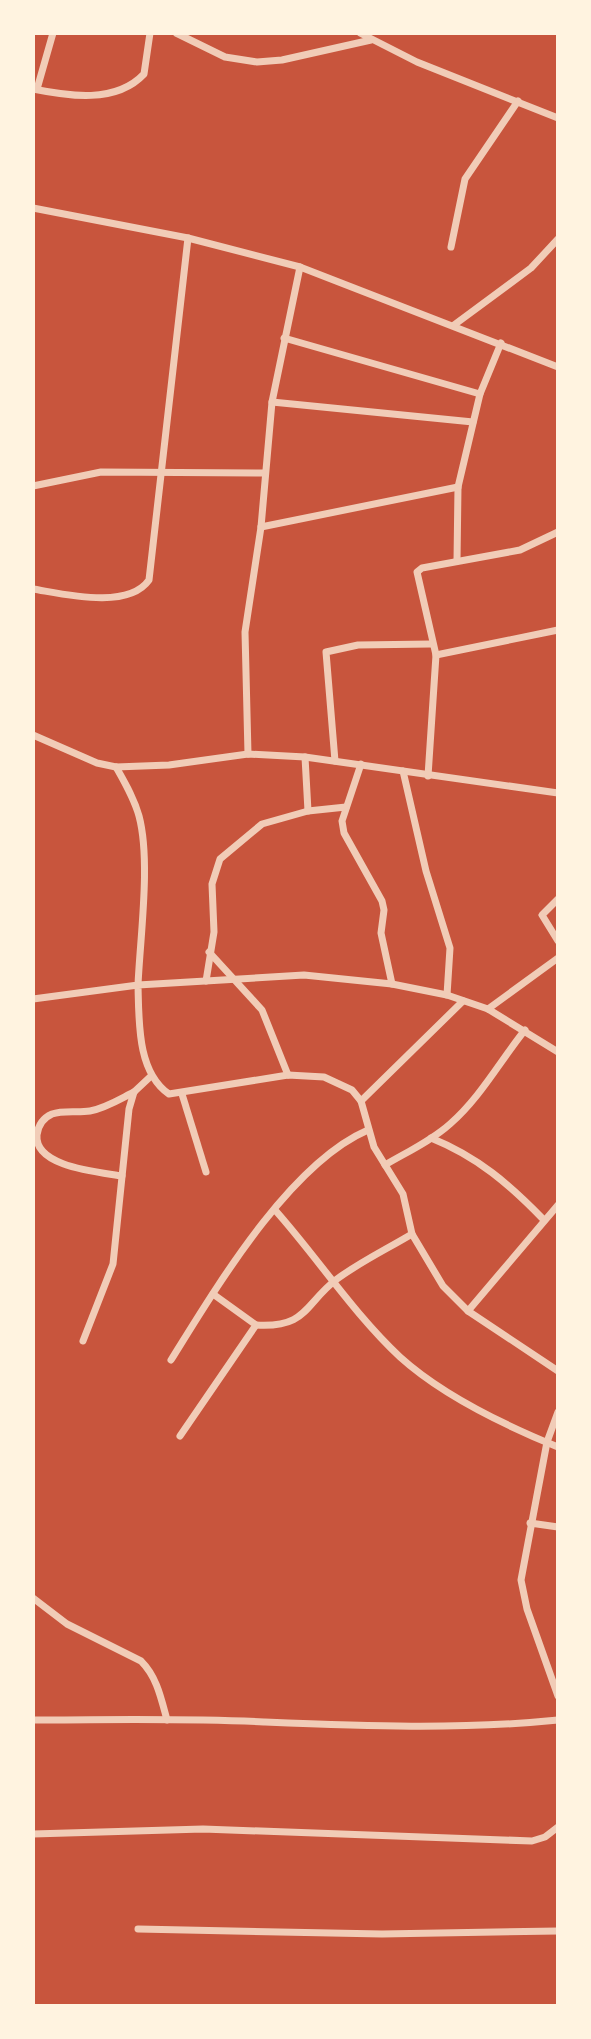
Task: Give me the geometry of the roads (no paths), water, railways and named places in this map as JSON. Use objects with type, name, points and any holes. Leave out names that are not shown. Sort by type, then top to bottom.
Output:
[{"type":"street","points":[[53,33],[35,89],[89,97],[126,86],[144,74],[150,33]]},
{"type":"street","points":[[176,33],[225,57],[257,62],[282,60],[371,40]]},
{"type":"street","points":[[360,33],[417,62],[558,118]]},
{"type":"street","points":[[451,247],[465,180],[518,101]]},
{"type":"street","points":[[33,208],[188,238],[300,267],[558,367]]},
{"type":"street","points":[[33,589],[96,598],[118,596],[145,585],[149,580],[164,472],[188,238]]},
{"type":"street","points":[[454,325],[531,268],[558,239]]},
{"type":"street","points":[[248,754],[245,632],[261,527],[272,402],[300,267]]},
{"type":"street","points":[[284,338],[480,394]]},
{"type":"street","points":[[457,561],[458,487],[480,394],[501,343]]},
{"type":"street","points":[[272,402],[473,422]]},
{"type":"street","points":[[33,486],[101,472],[264,473]]},
{"type":"street","points":[[261,527],[458,487]]},
{"type":"street","points":[[428,776],[436,654],[431,643],[417,572],[422,568],[520,550],[558,532]]},
{"type":"street","points":[[436,654],[558,631]]},
{"type":"street","points":[[335,761],[326,652],[358,645],[431,643]]},
{"type":"street","points":[[33,736],[97,763],[116,766],[169,765],[248,754],[305,757],[558,793]]},
{"type":"street","points":[[305,757],[308,811]]},
{"type":"street","points":[[362,764],[342,821],[347,842],[382,901],[384,911],[380,933],[392,984]]},
{"type":"street","points":[[116,766],[132,796],[140,819],[143,852],[138,985],[140,1031],[150,1077],[169,1094],[288,1075],[324,1077],[342,1084],[361,1101],[368,1130],[403,1194],[412,1234],[443,1286],[468,1311],[558,1371]]},
{"type":"street","points":[[403,771],[426,871],[450,948],[447,995]]},
{"type":"street","points":[[206,981],[214,932],[212,884],[220,859],[262,824],[308,811],[346,807]]},
{"type":"street","points":[[558,898],[542,915],[558,941]]},
{"type":"street","points":[[209,952],[262,1010],[288,1075]]},
{"type":"street","points":[[488,1009],[558,958]]},
{"type":"street","points":[[33,999],[138,985],[304,975],[392,984],[447,995],[488,1009],[558,1052]]},
{"type":"street","points":[[361,1101],[463,1001]]},
{"type":"street","points":[[385,1165],[431,1138],[468,1107],[525,1031]]},
{"type":"street","points":[[122,1176],[79,1169],[48,1157],[41,1151],[37,1138],[39,1126],[52,1114],[103,1108],[134,1092],[150,1077]]},
{"type":"street","points":[[83,1341],[113,1264],[129,1109],[134,1092]]},
{"type":"street","points":[[182,1094],[206,1171]]},
{"type":"street","points":[[171,1360],[243,1248],[275,1210],[323,1159],[368,1130]]},
{"type":"street","points":[[431,1138],[457,1149],[489,1168],[544,1220]]},
{"type":"street","points":[[468,1311],[558,1205]]},
{"type":"street","points":[[275,1210],[372,1328],[429,1380],[558,1447]]},
{"type":"street","points":[[213,1294],[256,1325],[283,1324],[298,1318],[311,1308],[335,1280],[412,1234]]},
{"type":"street","points":[[180,1436],[256,1325]]},
{"type":"street","points":[[558,1412],[547,1442],[521,1580],[527,1609],[558,1696]]},
{"type":"street","points":[[530,1523],[558,1527]]},
{"type":"street","points":[[33,1598],[67,1624],[141,1661],[157,1685],[167,1720]]},
{"type":"street","points":[[33,1720],[167,1720],[366,1728],[467,1727],[558,1720]]},
{"type":"street","points":[[33,1834],[204,1829],[532,1841],[545,1837],[558,1827]]},
{"type":"street","points":[[138,1929],[382,1934],[558,1931]]}]
